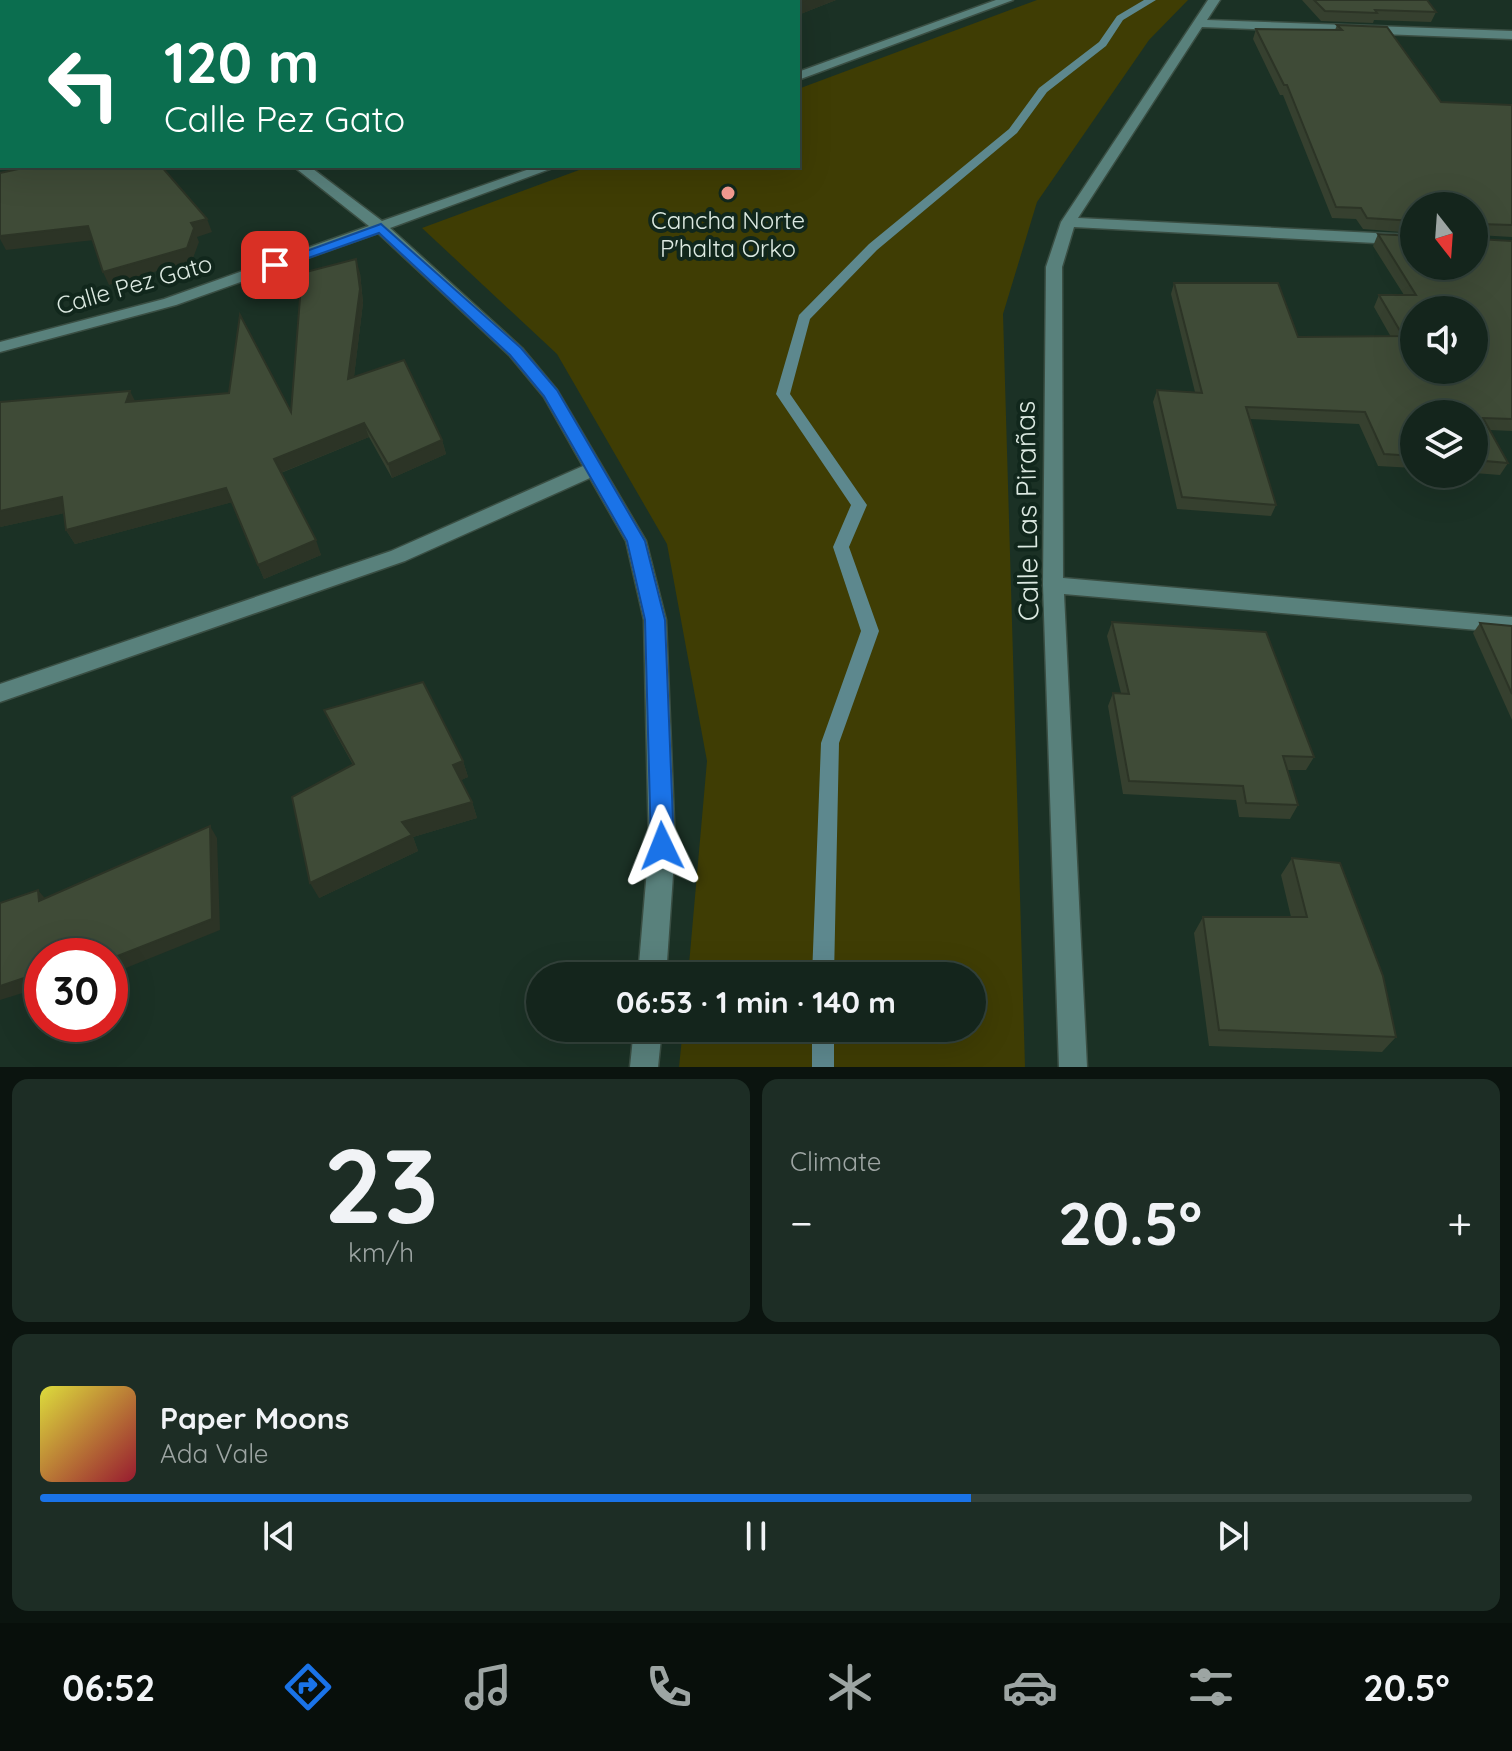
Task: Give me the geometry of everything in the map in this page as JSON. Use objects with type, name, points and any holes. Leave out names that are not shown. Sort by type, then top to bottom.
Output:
[{"type":"street","points":[[800,75],[1007,0]]},
{"type":"street","name":"Calle Las Pirañas","points":[[1073,1067],[1053,585],[1054,267],[1068,222],[1196,23],[1214,0]]},
{"type":"street","points":[[1196,23],[1512,35]]},
{"type":"street","points":[[303,168],[381,228],[516,352],[551,394],[636,541],[655,620],[662,846],[653,962]]},
{"type":"street","name":"Calle Pez Gato","points":[[0,347],[170,302],[546,168]]},
{"type":"street","points":[[1068,222],[1400,239]]},
{"type":"street","points":[[0,693],[398,556],[594,469]]},
{"type":"street","points":[[1053,585],[1512,625]]},
{"type":"street","points":[[642,1066],[646,1042]]},
{"type":"shaded area","points":[[1037,0],[1188,0],[1149,40],[1037,202],[1003,314],[1025,1067],[679,1067],[682,1042],[986,1042],[986,962],[689,962],[707,761],[667,544],[557,354],[422,228],[585,168],[800,168],[800,88]]},
{"type":"building","points":[[1314,0],[1427,0],[1436,12],[1325,11]]},
{"type":"building","points":[[1337,25],[1387,27],[1441,102],[1512,105],[1512,225],[1488,224],[1488,192],[1400,192],[1400,220],[1367,218],[1361,208],[1336,207],[1287,85],[1284,85],[1256,29],[1342,30]]},
{"type":"building","points":[[23,168],[163,168],[207,219],[191,223],[194,228],[187,248],[103,272],[88,226],[0,236],[0,173]]},
{"type":"building","points":[[1378,234],[1400,235],[1400,269]]},
{"type":"building","points":[[1488,240],[1512,241],[1512,419],[1488,418],[1488,400],[1400,400],[1400,455],[1384,454],[1365,412],[1246,407],[1276,505],[1182,497],[1157,390],[1202,393],[1174,283],[1278,283],[1298,337],[1400,336],[1400,384],[1488,384],[1488,296],[1400,296],[1400,331],[1379,295],[1416,295],[1407,280],[1488,280]]},
{"type":"building","points":[[356,259],[360,289],[348,379],[404,360],[442,440],[388,464],[364,423],[274,459],[316,540],[258,565],[226,488],[66,530],[62,497],[0,511],[0,402],[130,391],[126,402],[229,393],[240,315],[291,412],[302,273]]},
{"type":"building","points":[[1488,427],[1508,463],[1488,461]]},
{"type":"building","points":[[1112,622],[1266,632],[1314,757],[1283,756],[1298,805],[1246,803],[1243,786],[1129,781],[1113,693],[1129,694]]},
{"type":"building","points":[[1480,623],[1512,626],[1512,694]]},
{"type":"building","points":[[423,682],[463,761],[453,765],[472,802],[402,822],[412,835],[310,883],[292,797],[354,764],[324,710]]},
{"type":"building","points":[[210,826],[212,919],[128,952],[128,938],[24,938],[24,978],[0,986],[0,903],[38,890],[39,901]]},
{"type":"building","points":[[1292,858],[1340,863],[1383,976],[1396,1037],[1219,1030],[1203,917],[1307,917]]},
{"type":"waterway","points":[[823,962],[830,743],[870,631],[841,547],[859,505],[783,394],[804,318],[873,247],[1013,131],[1043,90],[1103,44],[1120,18],[1151,0]]},
{"type":"waterway","points":[[823,1042],[823,1067]]},
{"type":"place","name":"Cancha Norte P'halta Orko","points":[[728,193]]},
{"type":"route","points":[[275,265],[381,228],[516,352],[551,394],[636,541],[655,620],[662,846]]}]
